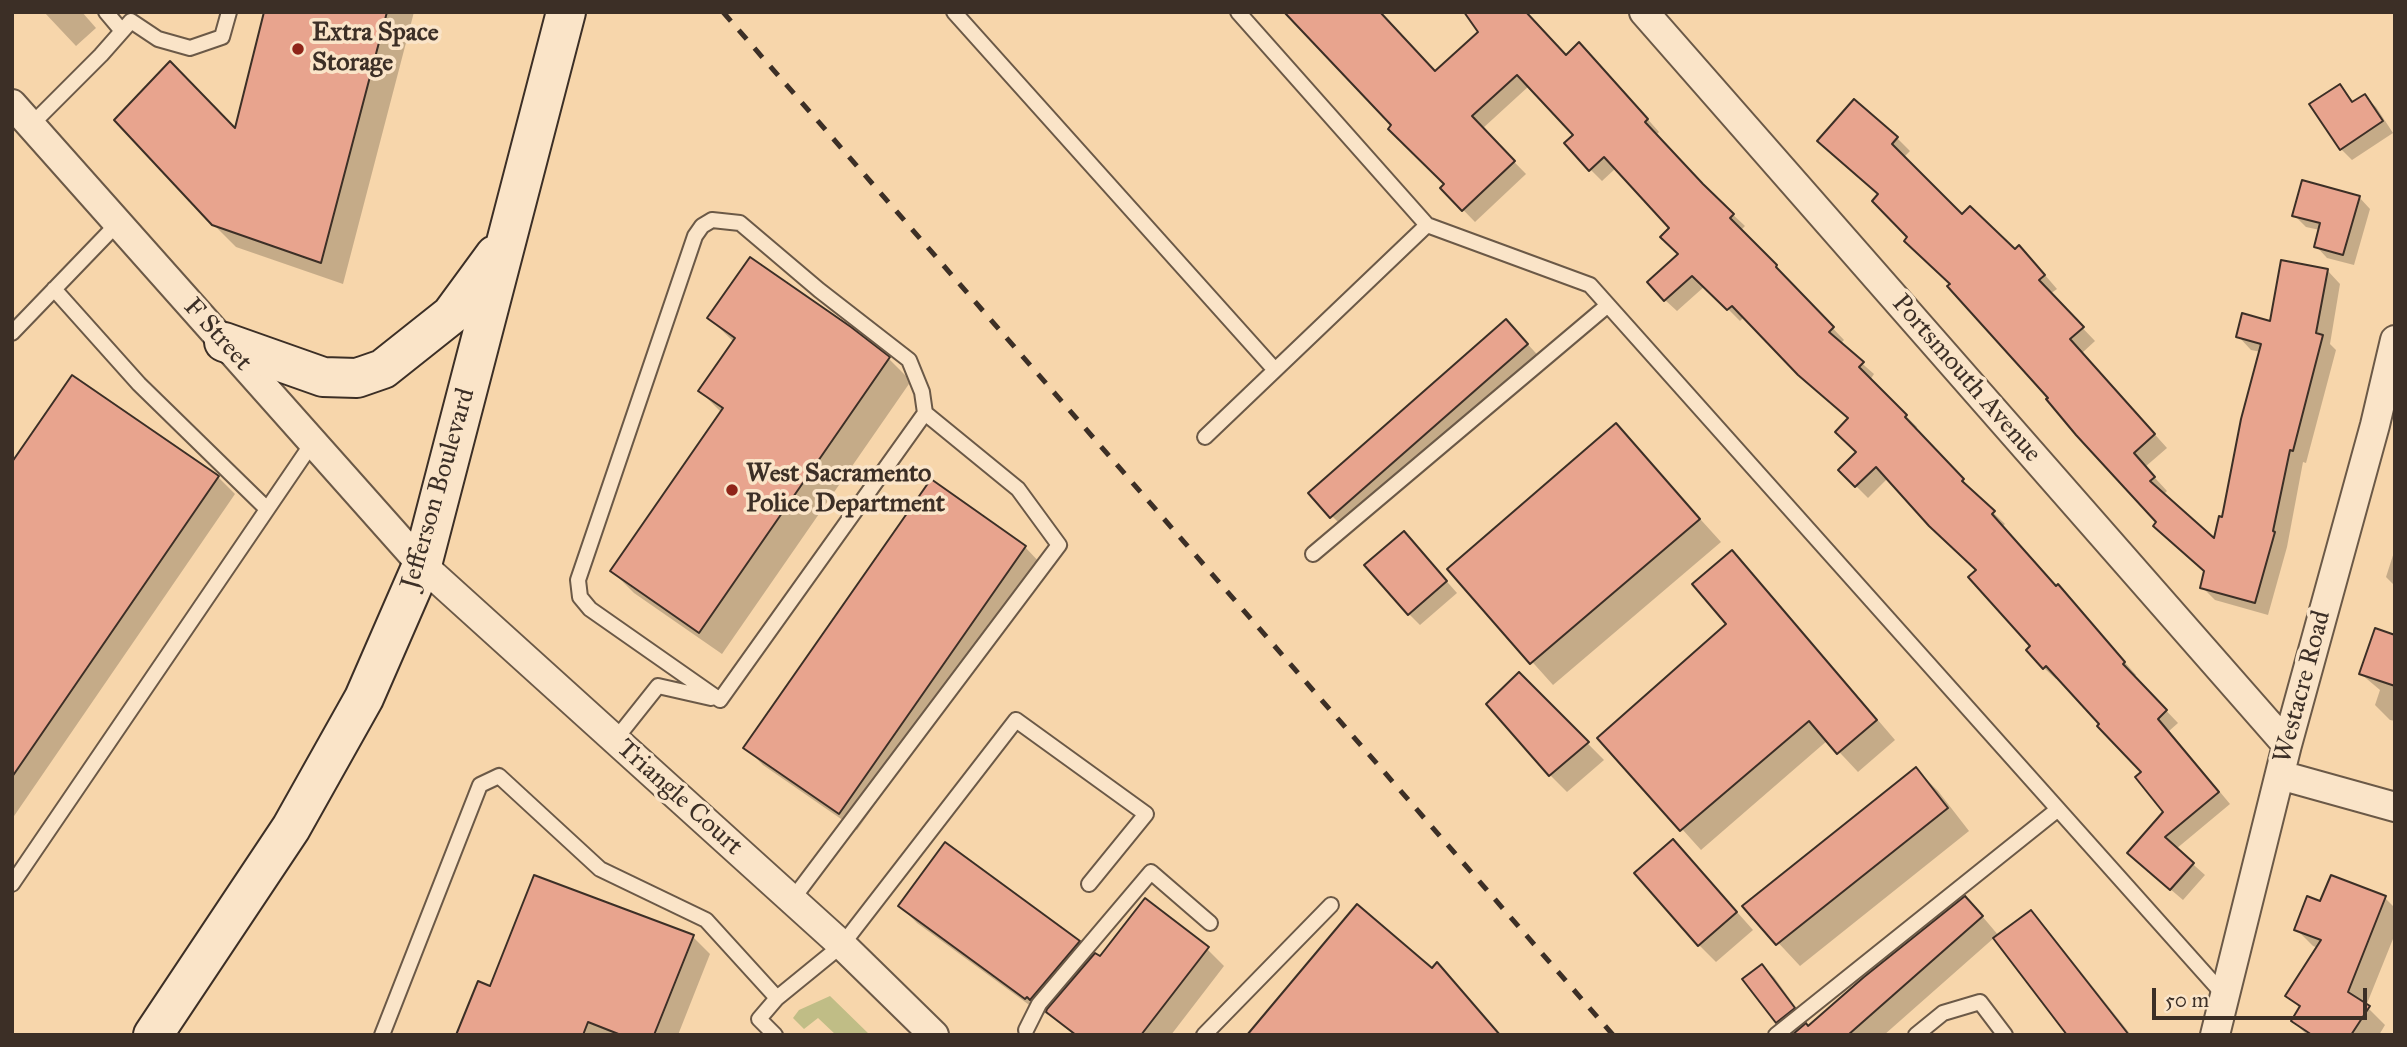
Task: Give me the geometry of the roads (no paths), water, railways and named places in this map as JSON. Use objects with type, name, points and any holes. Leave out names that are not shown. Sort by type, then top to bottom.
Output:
[{"type":"main road","name":"Jefferson Boulevard","points":[[153,1035],[291,828],[364,698],[422,565],[566,12]]},
{"type":"main road","points":[[224,342],[323,377],[356,378],[383,369],[451,315],[508,236]]},
{"type":"street","name":"Portsmouth Avenue","points":[[1644,12],[2287,745]]},
{"type":"street","name":"F Street","points":[[12,104],[422,565]]},
{"type":"street","name":"Westacre Road","points":[[2215,1035],[2287,745],[2385,428],[2395,340]]},
{"type":"street","name":"Triangle Court","points":[[422,565],[792,900],[934,1035]]},
{"type":"street","points":[[2280,775],[2395,807]]},
{"type":"lane","points":[[106,12],[122,31]]},
{"type":"lane","points":[[31,125],[131,21],[158,39],[190,48],[222,37],[229,12]]},
{"type":"lane","points":[[954,12],[1275,370]]},
{"type":"lane","points":[[1238,12],[1427,225],[1590,285],[2224,995]]},
{"type":"lane","points":[[720,700],[590,609],[580,597],[578,580],[695,236],[702,226],[712,220],[740,223],[819,290],[909,360],[922,392],[925,413],[1018,489],[1059,545],[792,900]]},
{"type":"lane","points":[[12,333],[118,223]]},
{"type":"lane","points":[[1206,437],[1427,225]]},
{"type":"lane","points":[[54,289],[139,384],[267,509]]},
{"type":"lane","points":[[1312,554],[1608,305]]},
{"type":"lane","points":[[720,700],[925,413]]},
{"type":"lane","points":[[12,884],[313,442]]},
{"type":"lane","points":[[615,740],[658,686],[720,700]]},
{"type":"lane","points":[[775,1035],[759,1019],[777,998],[842,946],[1016,720],[1146,814],[1089,884]]},
{"type":"lane","points":[[382,1035],[480,785],[499,776],[600,869],[706,920],[777,998]]},
{"type":"lane","points":[[1776,1035],[2057,810]]},
{"type":"lane","points":[[1026,1033],[1039,1004],[1152,873],[1210,923]]},
{"type":"lane","points":[[1204,1035],[1331,905]]},
{"type":"lane","points":[[1916,1035],[1943,1013],[1980,1002],[2005,1035]]},
{"type":"railway","points":[[723,12],[1613,1035]]},
{"type":"place","name":"Extra Space Storage","points":[[298,49]]},
{"type":"place","name":"West Sacramento Police Department","points":[[732,490]]}]
